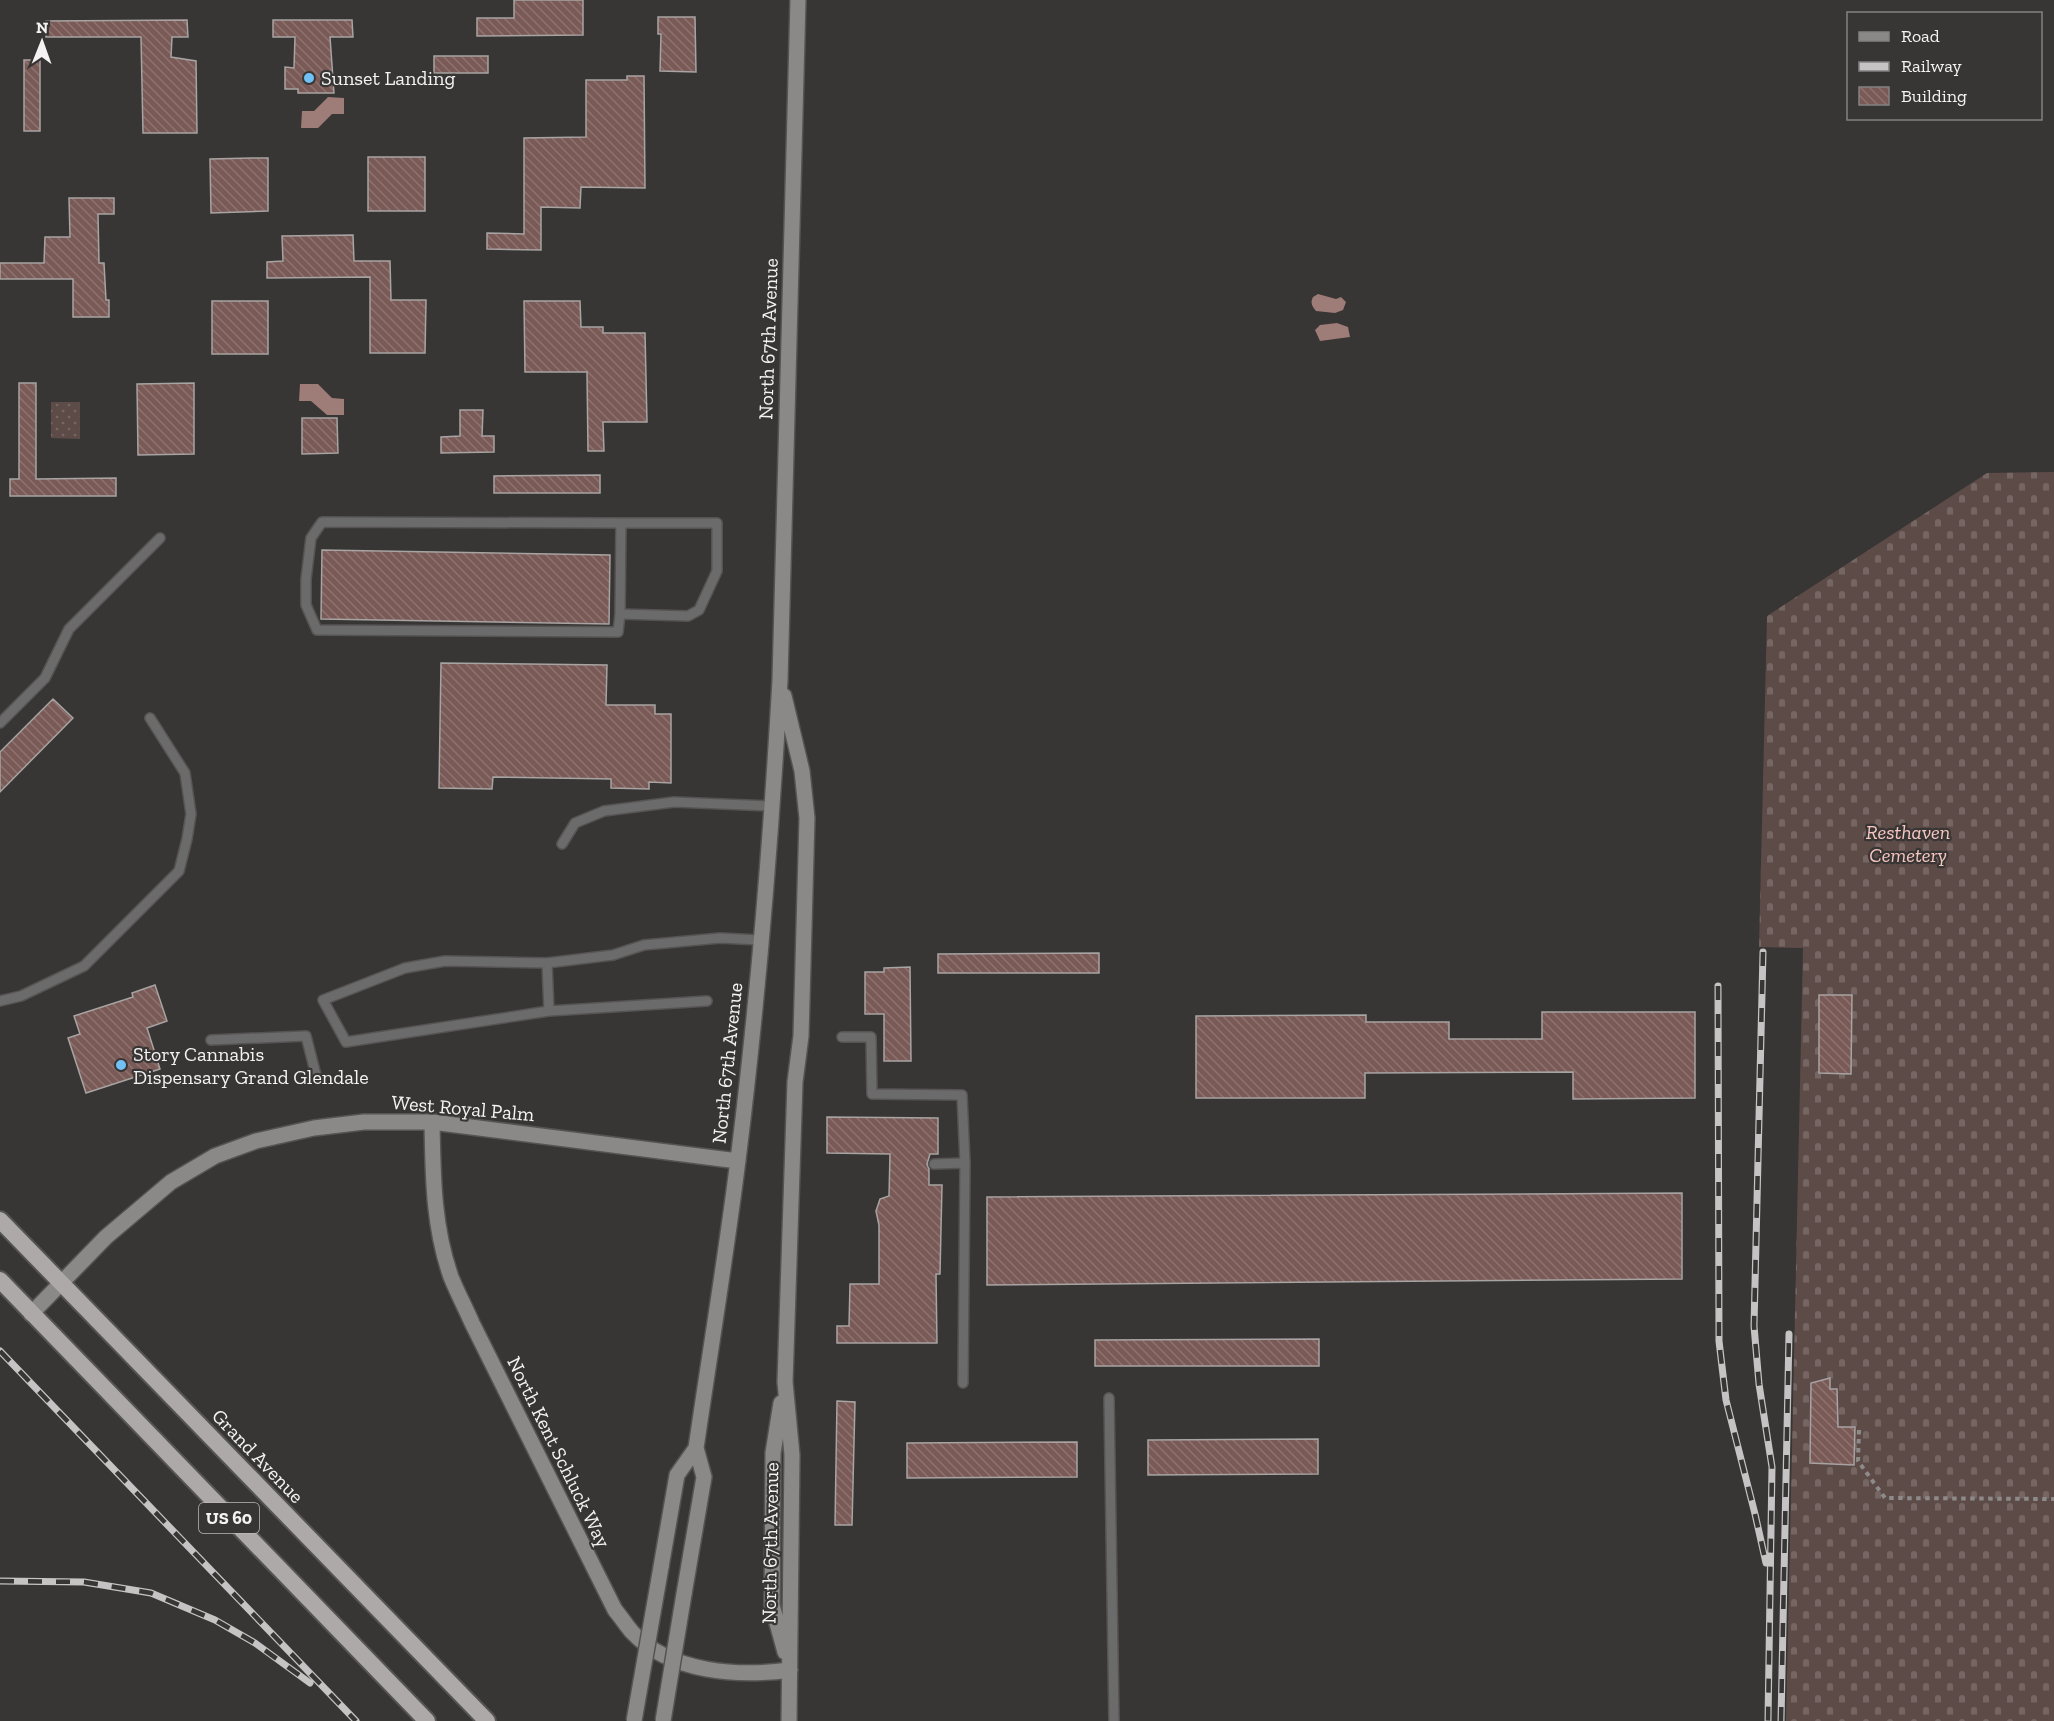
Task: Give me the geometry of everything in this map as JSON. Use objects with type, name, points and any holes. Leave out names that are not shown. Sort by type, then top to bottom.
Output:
[{"type":"highway","name":"Grand Avenue","points":[[0,1220],[487,1721]]},
{"type":"highway","name":"US 60","points":[[0,1280],[427,1721]]},
{"type":"main road","name":"North 67th Avenue","points":[[663,1721],[704,1477],[696,1448],[738,1161],[772,806],[780,680],[798,0]]},
{"type":"main road","name":"North 67th Avenue","points":[[780,680],[802,771],[807,818],[801,1036],[795,1082],[785,1382],[792,1455],[789,1721]]},
{"type":"main road","name":"West Royal Palm","points":[[31,1314],[106,1237],[171,1182],[214,1156],[256,1141],[314,1128],[373,1122],[432,1122],[738,1161]]},
{"type":"main road","name":"North Kent Schluck Way","points":[[432,1122],[433,1195],[451,1278],[615,1610],[632,1633],[653,1649],[675,1660],[699,1667],[734,1672],[768,1673],[790,1670]]},
{"type":"main road","name":"North 67th Avenue","points":[[634,1721],[677,1475],[696,1448]]},
{"type":"lane","points":[[620,614],[688,616],[699,610],[717,572],[717,523],[322,522],[311,538],[306,579],[306,605],[317,630],[618,632],[621,523]]},
{"type":"lane","points":[[0,723],[45,678],[69,629],[160,538]]},
{"type":"lane","points":[[0,1001],[21,996],[84,966],[179,871],[190,814],[185,773],[150,718]]},
{"type":"lane","points":[[562,844],[575,823],[604,811],[674,802],[772,806]]},
{"type":"lane","points":[[707,1001],[549,1011],[346,1042],[323,999],[405,968],[445,961],[547,963],[613,955],[644,945],[720,938],[760,940]]},
{"type":"lane","points":[[547,963],[549,1011]]},
{"type":"lane","points":[[211,1040],[306,1036],[316,1075]]},
{"type":"lane","points":[[842,1037],[871,1037],[872,1094],[962,1095],[965,1164],[963,1383]]},
{"type":"lane","points":[[934,1164],[965,1164]]},
{"type":"lane","points":[[1109,1398],[1114,1721]]},
{"type":"path","points":[[1859,1430],[1858,1461],[1885,1498],[2054,1499]]},
{"type":"green space","points":[[51,402],[80,402],[80,439],[51,438]]},
{"type":"green space","name":"Resthaven Cemetery","points":[[2054,472],[2054,1721],[1786,1721],[1803,948],[1759,947],[1767,616],[1987,473]]},
{"type":"shaded area","points":[[328,97],[344,98],[344,114],[332,114],[318,128],[301,128],[302,111],[314,111]]},
{"type":"shaded area","points":[[1318,294],[1336,299],[1341,297],[1346,302],[1343,310],[1335,313],[1316,311],[1312,301],[1313,297]]},
{"type":"shaded area","points":[[1337,323],[1348,327],[1350,337],[1320,341],[1315,330],[1320,325]]},
{"type":"shaded area","points":[[300,384],[318,384],[332,398],[344,399],[344,415],[327,415],[311,401],[299,401]]},
{"type":"building","points":[[514,0],[583,0],[583,35],[477,36],[477,18],[514,18]]},
{"type":"building","points":[[658,17],[695,17],[696,72],[660,71],[661,34],[658,34]]},
{"type":"building","points":[[187,20],[188,37],[172,37],[171,57],[196,61],[197,133],[143,133],[141,37],[46,37],[46,21]]},
{"type":"building","points":[[273,20],[352,20],[353,37],[330,37],[334,93],[298,93],[298,89],[285,89],[285,67],[294,68],[295,37],[273,37]]},
{"type":"building","points":[[434,56],[488,56],[488,73],[434,73]]},
{"type":"building","points":[[24,60],[40,60],[40,131],[24,131]]},
{"type":"building","points":[[627,76],[644,76],[645,188],[581,187],[580,208],[541,207],[541,250],[487,249],[487,233],[524,234],[524,138],[586,137],[586,80],[627,80]]},
{"type":"building","points":[[368,157],[425,157],[425,211],[368,211]]},
{"type":"building","points":[[268,158],[268,211],[211,213],[210,159]]},
{"type":"building","points":[[69,198],[114,198],[114,214],[98,214],[99,263],[104,263],[109,317],[73,317],[73,279],[0,279],[0,263],[44,263],[45,237],[70,237]]},
{"type":"building","points":[[353,235],[354,261],[390,261],[391,300],[426,300],[425,353],[370,353],[370,277],[267,278],[267,262],[283,261],[282,236]]},
{"type":"building","points":[[212,301],[268,301],[268,354],[212,354]]},
{"type":"building","points":[[524,301],[580,301],[581,327],[603,327],[603,333],[645,333],[647,422],[603,422],[604,451],[588,451],[587,372],[525,372]]},
{"type":"building","points":[[19,383],[36,383],[36,479],[116,478],[116,496],[10,496],[10,479],[19,479]]},
{"type":"building","points":[[194,383],[194,454],[138,455],[137,384]]},
{"type":"building","points":[[460,410],[483,410],[482,436],[494,436],[494,452],[441,453],[441,437],[460,436]]},
{"type":"building","points":[[302,418],[337,418],[338,453],[302,454]]},
{"type":"building","points":[[600,475],[600,493],[494,493],[494,476]]},
{"type":"building","points":[[322,550],[610,555],[609,624],[321,619]]},
{"type":"building","points":[[441,663],[607,665],[606,705],[655,705],[655,714],[671,714],[671,783],[649,782],[649,789],[611,788],[611,779],[493,777],[492,789],[439,788]]},
{"type":"building","points":[[53,699],[73,718],[0,792],[0,752]]},
{"type":"building","points":[[1099,953],[1099,973],[938,973],[938,954]]},
{"type":"building","points":[[910,967],[911,1061],[884,1061],[884,1014],[865,1014],[865,972],[884,972],[884,968]]},
{"type":"building","points":[[155,985],[167,1021],[147,1028],[160,1069],[86,1093],[68,1038],[80,1034],[74,1016],[133,997],[132,993]]},
{"type":"building","points":[[1819,995],[1852,995],[1851,1074],[1819,1073]]},
{"type":"building","points":[[1542,1012],[1695,1012],[1695,1098],[1573,1099],[1573,1072],[1365,1073],[1365,1098],[1196,1098],[1196,1016],[1366,1015],[1366,1022],[1449,1022],[1449,1039],[1542,1039]]},
{"type":"building","points":[[827,1117],[938,1118],[938,1154],[930,1154],[927,1164],[929,1185],[942,1185],[940,1274],[936,1274],[937,1343],[837,1343],[837,1326],[849,1326],[850,1284],[879,1284],[879,1225],[876,1211],[880,1199],[889,1196],[890,1154],[827,1153]]},
{"type":"building","points":[[1682,1193],[1682,1279],[987,1285],[987,1197]]},
{"type":"building","points":[[1319,1339],[1319,1366],[1095,1366],[1095,1340]]},
{"type":"building","points":[[1830,1378],[1830,1389],[1837,1389],[1838,1427],[1855,1427],[1854,1465],[1810,1463],[1811,1383]]},
{"type":"building","points":[[837,1401],[855,1402],[852,1525],[835,1525]]},
{"type":"building","points":[[1318,1439],[1318,1474],[1148,1475],[1148,1440]]},
{"type":"building","points":[[1077,1442],[1077,1477],[907,1478],[907,1443]]},
{"type":"railway","points":[[1763,952],[1754,1326],[1759,1384],[1772,1467],[1768,1721]]},
{"type":"railway","points":[[1718,986],[1719,1341],[1726,1400],[1766,1563]]},
{"type":"railway","points":[[1781,1721],[1789,1334]]},
{"type":"railway","points":[[0,1351],[356,1721]]},
{"type":"railway","points":[[0,1581],[84,1582],[151,1593],[215,1620],[255,1643],[310,1683]]},
{"type":"place","name":"Sunset Landing","points":[[309,78]]},
{"type":"place","name":"Story Cannabis Dispensary Grand Glendale","points":[[121,1065]]}]
